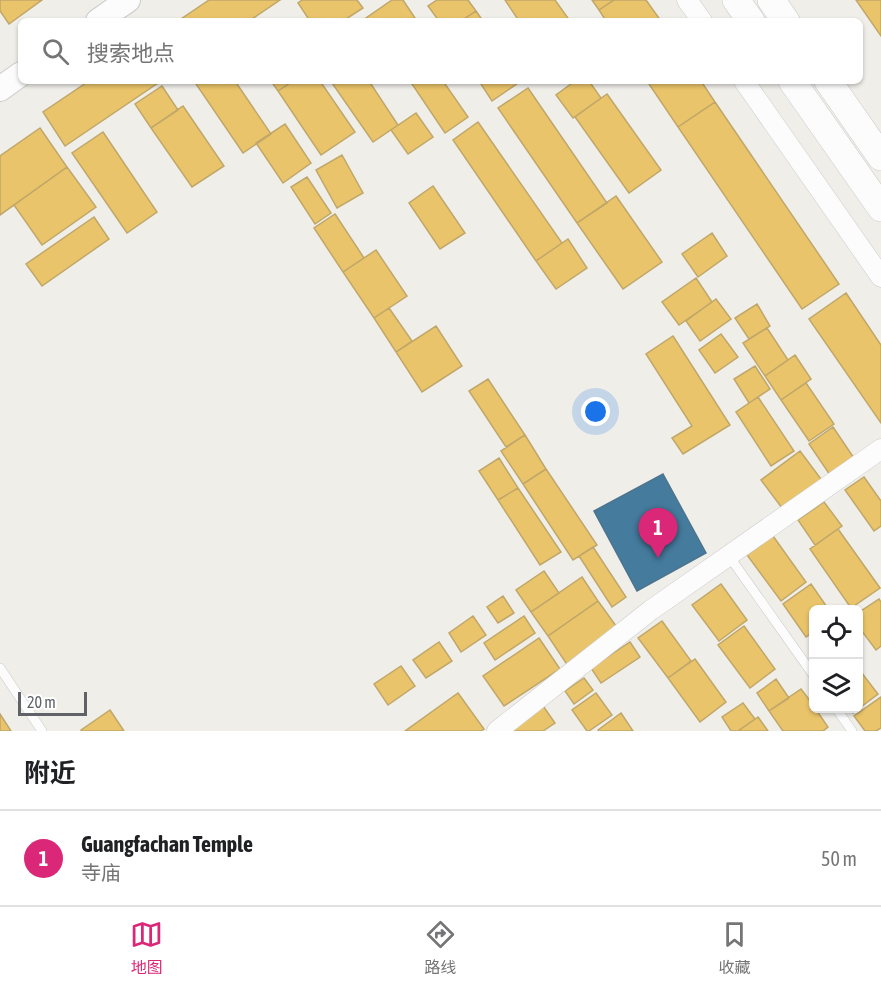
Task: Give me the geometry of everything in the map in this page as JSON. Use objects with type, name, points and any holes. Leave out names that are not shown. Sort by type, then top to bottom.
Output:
[{"type":"main road","points":[[736,0],[749,18]]},
{"type":"main road","points":[[771,0],[784,18]]},
{"type":"main road","points":[[794,84],[881,208]]},
{"type":"main road","points":[[830,84],[881,157]]},
{"type":"street","points":[[102,18],[128,0]]},
{"type":"street","points":[[687,0],[700,18]]},
{"type":"street","points":[[0,89],[18,77]]},
{"type":"street","points":[[746,84],[881,277]]},
{"type":"street","points":[[497,731],[651,610],[881,450]]},
{"type":"lane","points":[[729,556],[809,670]]},
{"type":"lane","points":[[0,668],[42,731]]},
{"type":"lane","points":[[840,713],[852,731]]},
{"type":"building: 住宅","points":[[0,0],[42,0],[9,24],[0,11]]},
{"type":"building: 住宅","points":[[209,0],[280,0],[253,18],[182,18]]},
{"type":"building: 住宅","points":[[302,0],[357,0],[363,8],[348,18],[308,18],[298,3]]},
{"type":"building: 住宅","points":[[392,0],[403,0],[415,18],[366,18]]},
{"type":"building: 住宅","points":[[437,0],[468,0],[476,11],[466,18],[437,18],[428,6]]},
{"type":"building: 住宅","points":[[505,0],[555,0],[568,18],[517,18]]},
{"type":"building: 住宅","points":[[592,0],[614,0],[599,10]]},
{"type":"building: 住宅","points":[[614,0],[646,0],[659,18],[604,18],[599,10]]},
{"type":"building: 住宅","points":[[856,0],[881,0],[881,36]]},
{"type":"building: 住宅","points":[[476,11],[481,18],[466,18]]},
{"type":"building: 住宅","points":[[85,84],[157,84],[65,146],[43,112]]},
{"type":"building: 住宅","points":[[196,84],[237,84],[271,134],[243,153]]},
{"type":"building: 住宅","points":[[273,84],[288,84],[278,91]]},
{"type":"building: 住宅","points":[[288,84],[322,84],[355,132],[321,155],[278,91]]},
{"type":"building: 住宅","points":[[333,84],[371,84],[398,125],[373,142]]},
{"type":"building: 住宅","points":[[412,84],[445,84],[468,117],[445,133]]},
{"type":"building: 住宅","points":[[481,84],[517,84],[492,101]]},
{"type":"building: 住宅","points":[[571,84],[591,84],[601,98],[573,118],[556,95]]},
{"type":"building: 住宅","points":[[649,84],[703,84],[715,102],[678,127]]},
{"type":"building: 住宅","points":[[162,86],[178,110],[151,128],[135,104]]},
{"type":"building: 住宅","points":[[528,88],[607,203],[577,223],[498,108]]},
{"type":"building: 住宅","points":[[607,94],[661,170],[629,193],[575,117]]},
{"type":"building: 住宅","points":[[715,102],[839,284],[802,309],[678,127]]},
{"type":"building: 住宅","points":[[183,106],[224,166],[192,187],[151,128]]},
{"type":"building: 住宅","points":[[416,113],[433,137],[408,154],[391,130]]},
{"type":"building: 住宅","points":[[478,122],[562,243],[536,261],[453,140]]},
{"type":"building: 住宅","points":[[285,124],[311,163],[283,183],[256,143]]},
{"type":"building: 住宅","points":[[40,128],[67,167],[0,215],[0,156]]},
{"type":"building: 住宅","points":[[103,132],[157,212],[127,233],[72,153]]},
{"type":"building: 住宅","points":[[342,155],[363,193],[337,208],[316,170]]},
{"type":"building: 住宅","points":[[67,167],[96,207],[42,245],[14,205]]},
{"type":"building: 住宅","points":[[307,177],[331,213],[315,224],[291,187]]},
{"type":"building: 住宅","points":[[433,186],[465,233],[440,249],[409,203]]},
{"type":"building: 住宅","points":[[616,196],[662,262],[623,289],[577,223]]},
{"type":"building: 住宅","points":[[335,214],[364,258],[343,272],[314,228]]},
{"type":"building: 住宅","points":[[94,217],[109,239],[42,286],[26,264]]},
{"type":"building: 住宅","points":[[712,233],[727,256],[698,277],[682,254]]},
{"type":"building: 住宅","points":[[568,239],[587,268],[556,289],[536,261]]},
{"type":"building: 住宅","points":[[376,250],[407,296],[374,318],[343,272]]},
{"type":"building: 住宅","points":[[696,278],[712,302],[679,325],[662,302]]},
{"type":"building: 住宅","points":[[846,293],[881,345],[881,423],[809,319]]},
{"type":"building: 住宅","points":[[716,299],[731,319],[700,341],[686,321]]},
{"type":"building: 住宅","points":[[757,304],[770,326],[749,339],[735,318]]},
{"type":"building: 住宅","points":[[389,308],[412,341],[396,352],[374,318]]},
{"type":"building: 住宅","points":[[436,326],[462,366],[422,392],[396,352]]},
{"type":"building: 住宅","points":[[767,328],[788,360],[765,376],[743,343]]},
{"type":"building: 住宅","points":[[721,334],[738,357],[715,373],[699,350]]},
{"type":"building: 住宅","points":[[673,336],[730,425],[683,454],[672,438],[692,426],[646,354]]},
{"type":"building: 住宅","points":[[795,355],[811,379],[781,400],[765,376]]},
{"type":"building: 住宅","points":[[755,366],[770,389],[749,403],[734,379]]},
{"type":"building: 住宅","points":[[488,379],[525,435],[506,447],[469,391]]},
{"type":"building: 住宅","points":[[806,383],[834,424],[809,441],[781,400]]},
{"type":"building: 住宅","points":[[758,397],[794,451],[771,466],[736,412]]},
{"type":"building: 住宅","points":[[833,427],[856,461],[832,478],[809,444]]},
{"type":"building: 住宅","points":[[525,435],[546,469],[523,484],[501,451]]},
{"type":"building: 住宅","points":[[800,451],[824,483],[785,512],[761,480]]},
{"type":"building: 住宅","points":[[499,458],[518,488],[498,500],[479,471]]},
{"type":"building: 住宅","points":[[546,469],[597,545],[573,560],[523,484]]},
{"type":"building: 住宅","points":[[864,477],[881,501],[881,526],[874,531],[845,490]]},
{"type":"building: 住宅","points":[[518,488],[561,552],[540,565],[498,500]]},
{"type":"building: 住宅","points":[[824,502],[842,526],[815,545],[798,520]]},
{"type":"building: 住宅","points":[[838,529],[880,588],[855,605],[849,605],[810,549]]},
{"type":"building: 住宅","points":[[773,536],[806,582],[781,601],[747,555]]},
{"type":"building: 住宅","points":[[593,547],[626,597],[612,607],[579,556]]},
{"type":"building: 住宅","points":[[544,571],[559,593],[531,612],[516,590]]},
{"type":"building: 住宅","points":[[582,577],[598,601],[548,636],[531,612]]},
{"type":"building: 住宅","points":[[721,584],[747,620],[719,641],[692,605]]},
{"type":"building: 住宅","points":[[811,584],[826,605],[809,605],[809,635],[806,637],[783,604]]},
{"type":"building: 住宅","points":[[503,596],[514,613],[498,623],[487,607]]},
{"type":"building: 住宅","points":[[879,599],[881,602],[881,646],[876,650],[863,633],[863,610]]},
{"type":"building: 住宅","points":[[598,601],[619,630],[568,666],[548,636]]},
{"type":"building: 住宅","points":[[473,616],[486,635],[461,652],[449,633]]},
{"type":"building: 住宅","points":[[524,616],[535,633],[495,660],[484,643]]},
{"type":"building: 住宅","points":[[662,621],[691,661],[668,678],[638,638]]},
{"type":"building: 住宅","points":[[744,626],[775,669],[750,688],[718,645]]},
{"type":"building: 住宅","points":[[539,638],[560,669],[504,706],[483,676]]},
{"type":"building: 住宅","points":[[439,642],[452,661],[426,678],[413,660]]},
{"type":"building: 住宅","points":[[630,642],[640,657],[601,683],[591,668]]},
{"type":"building: 住宅","points":[[695,659],[726,702],[700,722],[668,678]]},
{"type":"building: 住宅","points":[[401,666],[415,686],[388,705],[374,684]]},
{"type":"building: 住宅","points":[[863,674],[878,694],[863,705]]},
{"type":"building: 住宅","points":[[584,678],[593,690],[574,704],[565,691]]},
{"type":"building: 住宅","points":[[776,679],[789,698],[769,711],[757,693]]},
{"type":"building: 住宅","points":[[801,689],[809,699],[809,713],[818,713],[828,727],[823,731],[783,731],[769,711]]},
{"type":"building: 住宅","points":[[458,693],[484,729],[481,731],[405,731]]},
{"type":"building: 住宅","points":[[596,693],[612,715],[587,731],[572,710]]},
{"type":"building: 住宅","points":[[881,697],[881,728],[876,731],[865,731],[854,716],[863,713],[863,710]]},
{"type":"building: 住宅","points":[[541,703],[555,723],[543,731],[515,731],[511,725]]},
{"type":"building: 住宅","points":[[743,703],[755,719],[738,731],[731,731],[722,717]]},
{"type":"building: 住宅","points":[[110,710],[124,731],[81,730]]},
{"type":"building: 住宅","points":[[621,713],[633,731],[598,730]]},
{"type":"building: 住宅","points":[[0,714],[11,731],[0,731]]},
{"type":"building: 住宅","points":[[758,717],[768,731],[738,731],[755,719]]},
{"type":"building: 公共","points":[[663,474],[706,553],[637,591],[594,511]]},
{"type":"place","name":"Guangfachan Temple","points":[[658,558]]}]
